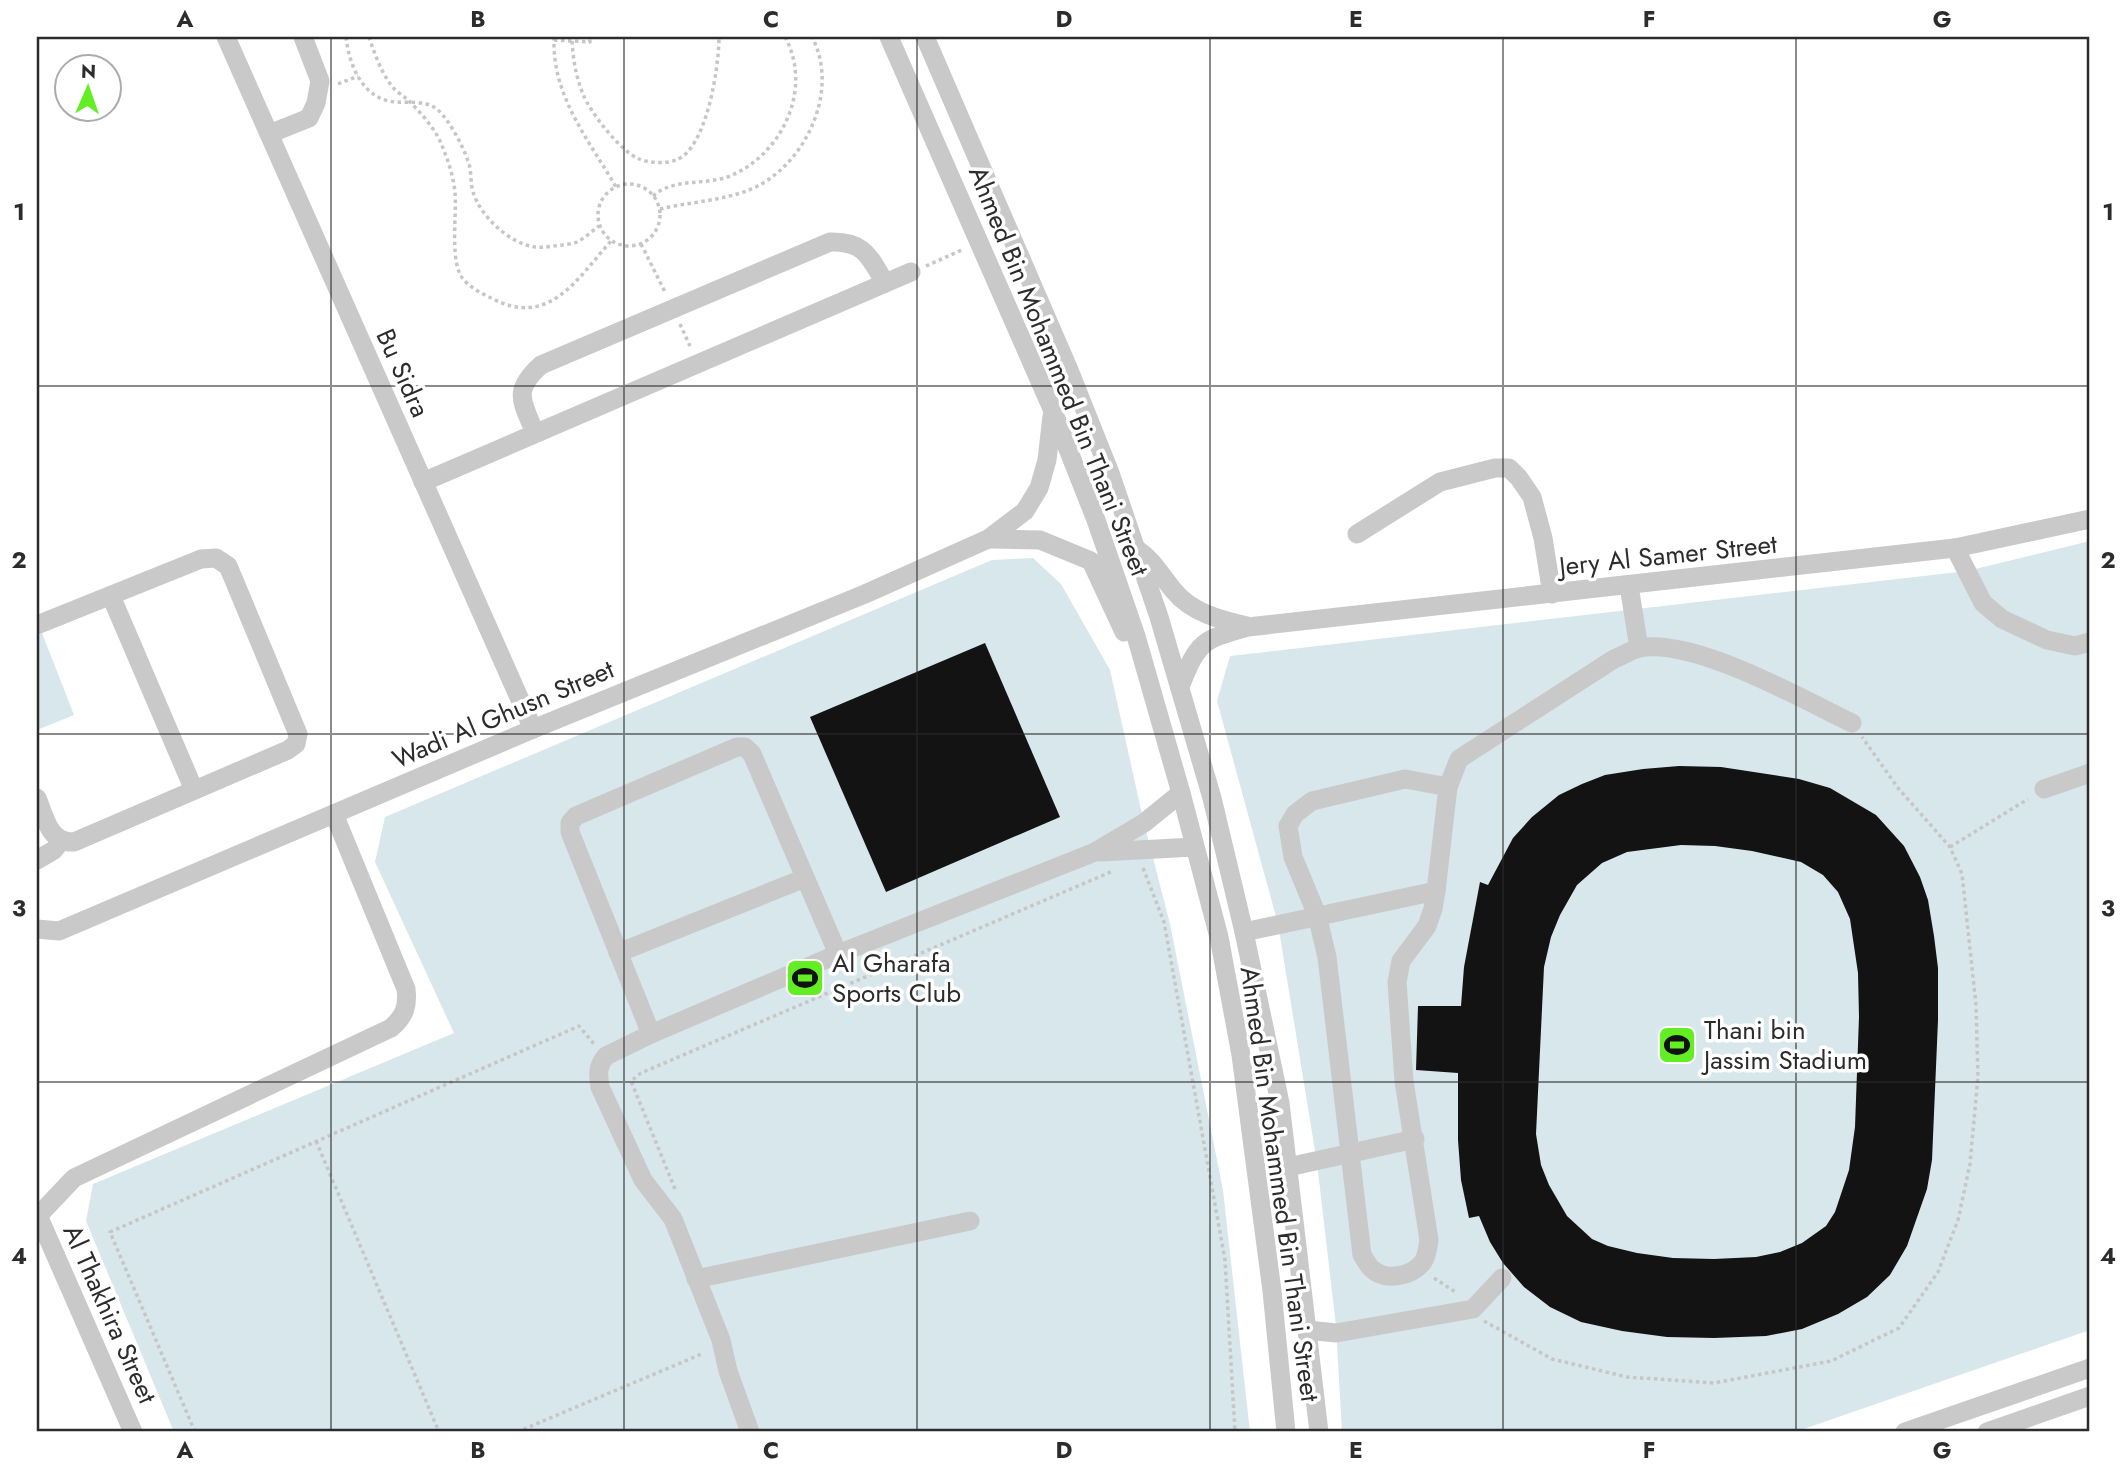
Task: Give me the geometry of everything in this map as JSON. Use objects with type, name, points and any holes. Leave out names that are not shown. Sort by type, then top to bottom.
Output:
[{"type":"street","name":"Bu Sidra","points":[[226,37],[533,729]]},
{"type":"street","points":[[269,134],[309,118],[317,103],[320,81],[303,37]]},
{"type":"street","name":"Ahmed Bin Mohammed Bin Thani Street","points":[[890,37],[1053,411],[1115,570],[1154,696],[1221,945],[1241,1055],[1272,1292],[1286,1432]]},
{"type":"street","name":"Ahmed Bin Mohammed Bin Thani Street","points":[[925,37],[1064,357],[1110,473],[1180,687],[1212,798],[1280,1103],[1319,1432]]},
{"type":"street","points":[[535,433],[521,399],[525,379],[541,365],[830,242],[847,242],[868,254],[885,283]]},
{"type":"street","points":[[423,482],[911,272]]},
{"type":"street","name":"Wadi Al Ghusn Street","points":[[37,929],[59,931],[533,729],[865,594],[988,539],[1025,511],[1039,488],[1047,460],[1053,411]]},
{"type":"street","points":[[1357,534],[1440,482],[1495,468],[1509,468],[1520,478],[1532,497],[1544,538],[1552,594]]},
{"type":"street","name":"Jery Al Samer Street","points":[[1180,687],[1191,658],[1203,643],[1248,627],[1955,548],[2090,519]]},
{"type":"street","name":"Wadi Al Ghusn Street","points":[[988,539],[1040,540],[1091,561],[1154,696]]},
{"type":"street","name":"Jery Al Samer Street","points":[[1136,548],[1148,557],[1187,604],[1212,616],[1248,627]]},
{"type":"street","points":[[1955,548],[1983,603],[2002,619],[2047,640],[2075,646],[2090,642]]},
{"type":"street","points":[[37,625],[208,558],[222,561],[231,573],[298,739],[288,750],[74,842],[49,834]]},
{"type":"street","points":[[1629,586],[1639,648]]},
{"type":"street","points":[[111,596],[194,790]]},
{"type":"street","points":[[1448,787],[1405,779],[1312,800],[1295,814],[1289,826],[1293,857],[1317,915],[1328,957],[1362,1255],[1372,1269],[1385,1276],[1399,1276],[1417,1269],[1425,1259],[1429,1240],[1404,1081],[1397,982],[1401,961],[1427,926],[1433,909],[1448,787],[1460,759],[1614,659],[1639,648],[1669,649],[1730,664],[1852,723]]},
{"type":"street","points":[[650,1034],[569,832],[570,823],[576,816],[737,747],[746,747],[752,754],[838,954]]},
{"type":"street","points":[[2044,789],[2090,773]]},
{"type":"street","points":[[750,1432],[721,1340],[673,1219],[643,1181],[603,1095],[598,1072],[606,1056],[650,1034],[838,954],[1095,852],[1144,823],[1181,793]]},
{"type":"street","points":[[37,798],[54,850],[37,860]]},
{"type":"street","points":[[37,1215],[74,1178],[391,1028],[400,1021],[406,1010],[406,989],[334,814]]},
{"type":"street","points":[[1095,852],[1194,847]]},
{"type":"street","points":[[618,953],[805,878]]},
{"type":"street","points":[[1244,932],[1436,891]]},
{"type":"street","points":[[1288,1167],[1415,1139]]},
{"type":"street","name":"Al Thakhira Street","points":[[37,1215],[133,1432]]},
{"type":"street","points":[[696,1279],[970,1221]]},
{"type":"street","points":[[1307,1330],[1336,1333],[1473,1309],[1502,1278]]},
{"type":"street","points":[[1905,1432],[2090,1368]]},
{"type":"street","points":[[1987,1432],[2090,1396]]},
{"type":"path","points":[[346,37],[348,57],[362,83],[373,95],[393,102],[425,103],[438,110],[457,137],[469,162],[473,194],[500,230],[519,242],[534,247],[576,243],[599,226]]},
{"type":"path","points":[[369,37],[391,86],[410,102],[439,139],[452,171],[455,191],[456,257],[461,276],[476,290],[500,303],[518,307],[534,308],[554,301],[577,280],[611,241]]},
{"type":"path","points":[[590,37],[590,42],[554,38],[556,74],[566,102],[616,187]]},
{"type":"path","points":[[572,41],[573,61],[583,96],[623,148],[638,158],[656,162],[677,160],[690,150],[699,135],[713,87],[719,55],[719,37]]},
{"type":"path","points":[[653,195],[673,185],[730,176],[755,162],[772,146],[793,105],[796,82],[796,65],[785,37]]},
{"type":"path","points":[[660,209],[749,190],[768,180],[786,164],[811,130],[821,100],[821,73],[812,37]]},
{"type":"path","points":[[634,184],[653,195],[660,209],[660,220],[650,238],[631,246],[611,241],[599,226],[598,208],[608,192],[616,187],[634,184]]},
{"type":"path","points":[[911,272],[979,243]]},
{"type":"path","points":[[641,244],[697,363]]},
{"type":"path","points":[[1417,1269],[1453,1288],[1488,1325],[1552,1359],[1627,1377],[1714,1383],[1831,1361],[1899,1328],[1938,1272],[1958,1220],[1970,1164],[1978,1076],[1976,1005],[1962,874],[1950,847],[1898,788],[1852,723]]},
{"type":"path","points":[[1950,847],[2044,789]]},
{"type":"path","points":[[1133,863],[1144,869],[1164,922],[1225,1260],[1235,1432]]},
{"type":"path","points":[[680,1199],[631,1081],[640,1073],[1120,868]]},
{"type":"path","points":[[195,1432],[110,1232],[579,1026],[606,1056]]},
{"type":"path","points":[[316,1141],[439,1432]]},
{"type":"path","points":[[517,1432],[706,1352],[711,1364],[726,1358]]},
{"type":"shaded area","points":[[2090,541],[2090,1330],[1795,1432],[1342,1432],[1336,1326],[1317,1163],[1278,924],[1217,701],[1230,656],[1967,571]]},
{"type":"shaded area","name":"Al Gharafa Sports Club","points":[[1033,558],[1061,584],[1110,670],[1170,924],[1223,1190],[1250,1432],[174,1432],[86,1221],[93,1184],[454,1033],[375,862],[385,817],[992,560]]},
{"type":"shaded area","points":[[42,633],[74,715],[37,730],[37,636]]},
{"type":"building","points":[[985,643],[1060,817],[886,892],[810,717]]},
{"type":"building","name":"Thani bin Jassim Stadium","points":[[1721,767],[1799,779],[1830,788],[1876,815],[1904,846],[1928,900],[1938,968],[1938,1020],[1932,1160],[1927,1189],[1907,1246],[1890,1275],[1867,1297],[1838,1314],[1802,1329],[1766,1336],[1667,1337],[1581,1322],[1550,1307],[1524,1287],[1503,1263],[1479,1216],[1469,1218],[1461,1180],[1458,1073],[1416,1070],[1418,1006],[1461,1006],[1464,967],[1480,882],[1488,885],[1513,838],[1532,817],[1559,795],[1605,775],[1643,769]],"holes":[[[1681,845],[1715,846],[1801,862],[1823,875],[1838,892],[1850,919],[1858,973],[1859,1017],[1855,1127],[1849,1170],[1835,1212],[1826,1226],[1802,1243],[1780,1252],[1756,1257],[1714,1259],[1673,1258],[1637,1253],[1592,1239],[1567,1216],[1541,1165],[1536,1134],[1544,967],[1551,937],[1560,915],[1577,885],[1602,863],[1627,852]]]},
{"type":"place","name":"Al Gharafa Sports Club","points":[[805,978]]},
{"type":"place","name":"Thani bin Jassim Stadium","points":[[1677,1045]]}]
